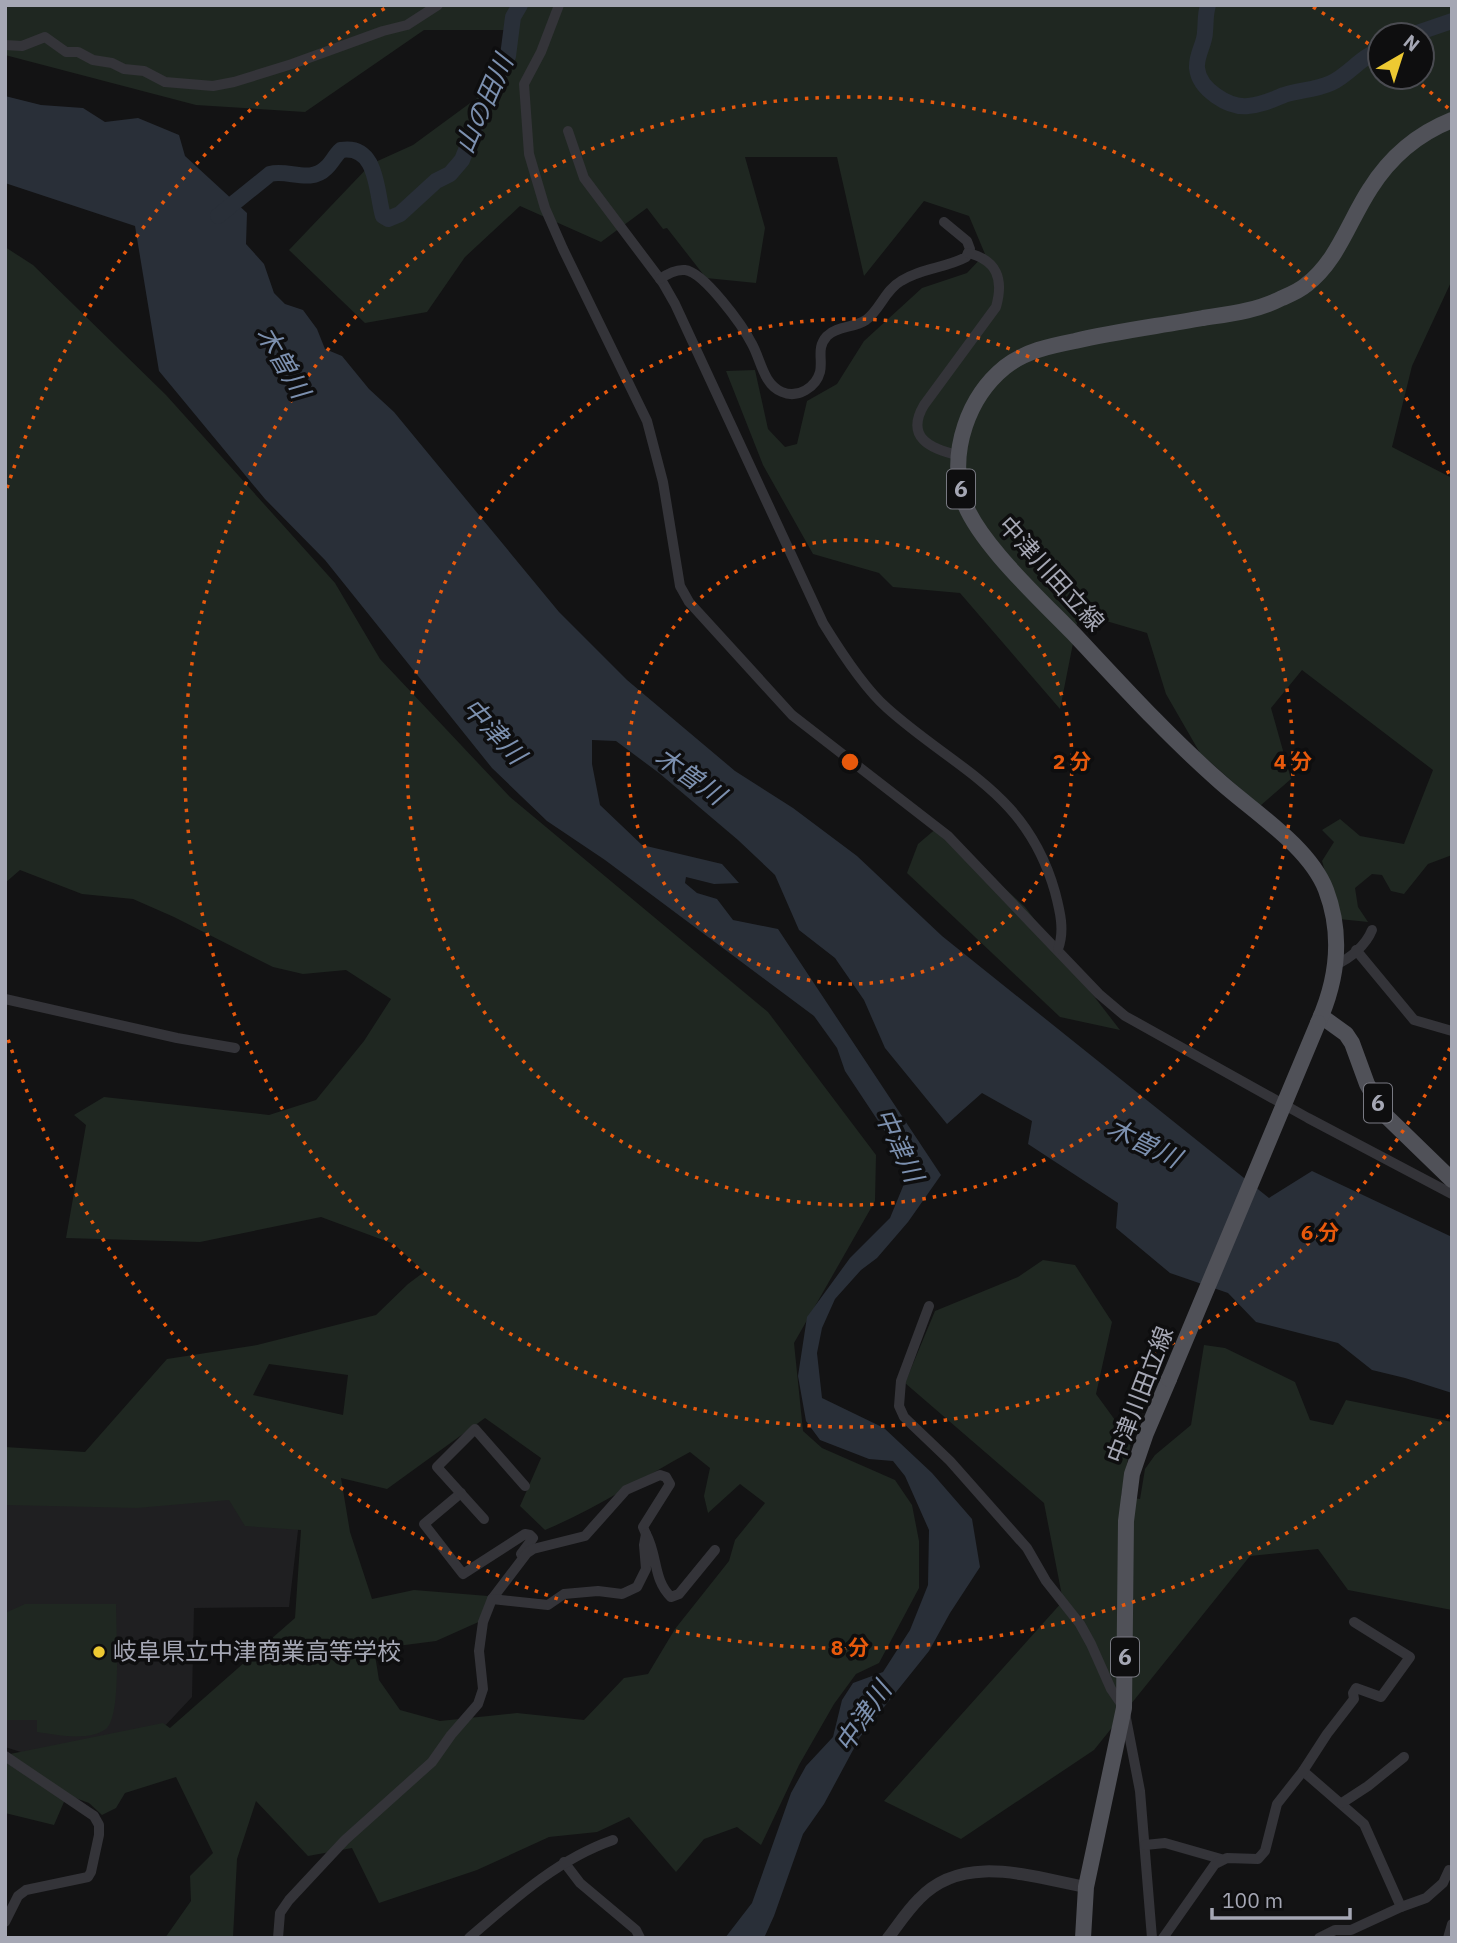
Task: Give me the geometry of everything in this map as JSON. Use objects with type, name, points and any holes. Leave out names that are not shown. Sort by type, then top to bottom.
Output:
[{"type":"main road","name":"中津川田立線","points":[[1083,1938],[1086,1887],[1124,1708],[1126,1521],[1132,1474],[1146,1433],[1332,989],[1336,923],[1325,887],[1297,846],[1190,754],[1005,562],[971,519],[962,496],[958,455],[961,436],[983,390],[1006,366],[1039,348],[1248,311],[1278,301],[1306,285],[1330,259],[1370,188],[1389,162],[1408,144],[1430,129],[1452,120]]},
{"type":"main road","name":"6","points":[[1320,1020],[1346,1034],[1367,1084],[1384,1114],[1451,1188]]},
{"type":"street","points":[[5,45],[22,46],[45,37],[66,52],[78,52],[93,60],[112,63],[124,69],[144,71],[165,82],[213,86],[292,64],[407,25],[438,5]]},
{"type":"street","points":[[559,5],[541,52],[524,84],[529,154],[545,208],[647,421],[663,482],[680,586],[689,602],[792,715],[948,836],[1099,994],[1125,1016],[1308,1118],[1451,1188]]},
{"type":"street","points":[[568,131],[584,178],[660,279],[675,304],[823,623],[842,653],[885,707],[988,785],[1012,810],[1036,843],[1050,875],[1058,905],[1062,937],[1058,949]]},
{"type":"street","points":[[660,279],[679,270],[699,276],[741,326],[752,344],[767,380],[782,392],[793,394],[805,391],[818,377],[821,365],[820,349],[829,334],[869,318],[891,289],[902,280],[916,272],[962,259],[968,253],[967,241],[944,222]]},
{"type":"street","points":[[958,455],[928,445],[920,435],[917,424],[924,405],[996,307],[999,287],[994,268],[985,258],[968,253]]},
{"type":"street","points":[[1335,965],[1346,960],[1369,937],[1372,930]]},
{"type":"street","points":[[1356,950],[1414,1020],[1452,1031]]},
{"type":"street","points":[[5,999],[177,1038],[235,1048]]},
{"type":"street","points":[[929,1306],[901,1381],[899,1406],[904,1417],[950,1461],[1027,1548],[1046,1581],[1080,1624],[1111,1689],[1124,1708],[1139,1779],[1152,1938]]},
{"type":"street","points":[[484,1518],[437,1467],[475,1429],[525,1486]]},
{"type":"street","points":[[278,1938],[280,1913],[289,1900],[345,1840],[432,1762],[478,1704],[483,1689],[479,1651],[483,1622],[492,1599],[533,1549],[585,1536],[626,1490],[660,1475],[666,1477],[670,1484],[643,1527],[653,1546],[660,1587],[671,1597],[680,1594],[715,1550]]},
{"type":"street","points":[[461,1493],[424,1524],[463,1574],[525,1534],[530,1535],[533,1538],[522,1551],[520,1563]]},
{"type":"street","points":[[492,1599],[548,1605],[564,1594],[598,1591],[622,1594],[638,1587],[646,1569],[646,1534]]},
{"type":"street","points":[[1145,1845],[1165,1843],[1221,1859],[1258,1859],[1265,1851],[1277,1804],[1354,1699],[1356,1688],[1381,1697],[1410,1657],[1354,1622]]},
{"type":"street","points":[[5,1756],[94,1816],[99,1825],[88,1877],[26,1890],[18,1896],[5,1922]]},
{"type":"street","points":[[1342,1803],[1404,1757]]},
{"type":"street","points":[[1303,1771],[1364,1824],[1401,1907]]},
{"type":"street","points":[[469,1938],[564,1863],[586,1849],[613,1840]]},
{"type":"street","points":[[1163,1938],[1221,1859]]},
{"type":"street","points":[[564,1863],[580,1883],[636,1930],[640,1938]]},
{"type":"street","points":[[888,1938],[920,1897],[937,1885],[966,1873],[997,1870],[1086,1887]]},
{"type":"street","points":[[1319,1938],[1335,1930],[1351,1934],[1401,1907],[1426,1898],[1443,1883],[1449,1870]]},
{"type":"street","points":[[1443,1883],[1451,1892]]},
{"type":"street","points":[[1448,1938],[1452,1924]]},
{"type":"shaded area","points":[[5,5],[1452,5],[1452,280],[1412,366],[1392,447],[1452,478],[1452,855],[1428,864],[1404,894],[1391,891],[1382,875],[1372,874],[1355,888],[1358,907],[1368,922],[1339,919],[1322,861],[1334,842],[1322,830],[1340,819],[1360,836],[1404,844],[1433,770],[1302,670],[1271,708],[1291,779],[1260,806],[1200,753],[1166,694],[1147,633],[1079,613],[1060,709],[960,593],[893,587],[879,573],[813,554],[763,465],[726,371],[755,370],[768,429],[785,447],[797,444],[807,401],[837,384],[864,341],[922,288],[967,273],[985,254],[969,216],[924,201],[864,276],[837,157],[745,157],[765,228],[756,283],[706,278],[667,228],[663,229],[647,208],[601,242],[520,206],[465,257],[427,312],[365,323],[289,250],[371,164],[413,145],[477,98],[513,30],[424,30],[305,112],[196,105],[5,55]]},
{"type":"shaded area","points":[[5,247],[33,265],[166,395],[335,583],[380,659],[510,797],[768,1012],[876,1155],[875,1201],[794,1343],[803,1431],[822,1448],[895,1480],[912,1505],[919,1541],[919,1588],[879,1663],[856,1674],[834,1704],[799,1765],[761,1845],[737,1827],[704,1839],[676,1872],[629,1817],[597,1832],[549,1837],[477,1870],[379,1903],[352,1848],[308,1856],[256,1801],[237,1859],[233,1938],[165,1938],[191,1901],[190,1876],[213,1853],[176,1777],[125,1793],[116,1808],[102,1815],[89,1803],[67,1795],[54,1825],[5,1813],[5,1755],[163,1723],[170,1728],[295,1618],[301,1530],[245,1526],[229,1500],[137,1508],[5,1505],[5,1447],[85,1452],[167,1359],[257,1345],[376,1315],[424,1272],[394,1244],[321,1217],[200,1242],[66,1238],[86,1125],[74,1115],[104,1097],[269,1115],[316,1100],[364,1041],[391,999],[346,970],[303,974],[273,967],[133,899],[82,894],[20,870],[5,883]],"holes":[[[269,1364],[348,1375],[343,1415],[253,1395]],[[485,1418],[541,1458],[520,1506],[545,1530],[601,1503],[690,1452],[710,1468],[704,1496],[708,1513],[740,1484],[765,1503],[735,1540],[729,1561],[675,1629],[648,1674],[624,1678],[584,1720],[517,1713],[440,1721],[400,1710],[379,1680],[374,1649],[436,1641],[483,1620],[488,1596],[414,1590],[372,1599],[350,1532],[341,1478],[387,1489]]]},
{"type":"shaded area","points":[[938,827],[1025,907],[1120,1030],[1060,1017],[907,873],[918,844]]},
{"type":"shaded area","points":[[1043,1260],[1075,1265],[1112,1322],[1096,1394],[1131,1442],[1121,1496],[1140,1499],[1145,1469],[1155,1455],[1191,1425],[1204,1345],[1225,1348],[1295,1382],[1310,1420],[1333,1425],[1346,1400],[1452,1422],[1452,1610],[1348,1590],[1318,1549],[1250,1556],[1094,1750],[961,1839],[884,1801],[1063,1601],[1044,1503],[905,1383],[935,1311],[1018,1277]]},
{"type":"shaded area","name":"岐阜県立中津商業高等学校","points":[[230,1496],[299,1522],[289,1607],[194,1608],[192,1697],[146,1746],[59,1764],[5,1747],[5,1497]]},
{"type":"shaded area","points":[[25,1604],[116,1604],[115,1706],[107,1728],[92,1735],[54,1735],[37,1732],[37,1720],[5,1720],[5,1613]]},
{"type":"water","points":[[5,96],[41,105],[83,108],[105,122],[138,118],[179,135],[185,156],[247,213],[246,244],[264,264],[274,293],[285,304],[303,310],[317,329],[325,349],[342,356],[369,389],[394,412],[559,612],[627,680],[735,771],[793,808],[857,856],[942,936],[1269,1198],[1312,1171],[1452,1237],[1452,1393],[1372,1370],[1338,1343],[1256,1322],[1228,1293],[1170,1273],[1116,1228],[1118,1203],[1028,1144],[1032,1121],[982,1093],[947,1124],[885,1048],[864,1000],[835,958],[799,930],[775,875],[659,773],[616,741],[592,740],[592,764],[600,805],[642,845],[722,864],[739,883],[714,884],[686,877],[685,883],[697,893],[717,899],[733,920],[778,929],[941,1175],[908,1222],[877,1258],[861,1270],[835,1299],[822,1328],[817,1353],[822,1398],[884,1428],[932,1473],[972,1519],[980,1567],[929,1651],[860,1737],[824,1804],[803,1834],[764,1938],[725,1938],[752,1903],[791,1793],[806,1766],[833,1737],[842,1700],[853,1683],[883,1672],[910,1630],[928,1585],[929,1530],[905,1476],[893,1461],[869,1459],[820,1440],[806,1421],[798,1376],[807,1317],[850,1258],[890,1218],[906,1179],[900,1154],[845,1071],[837,1048],[814,1016],[605,860],[547,821],[492,768],[325,560],[265,499],[159,371],[135,226],[5,183]]},
{"type":"waterway","name":"山の田川","points":[[218,216],[270,174],[306,176],[320,173],[341,150],[353,150],[362,154],[369,162],[383,216],[388,219],[400,214],[436,181],[450,174],[462,160],[487,98],[508,56],[513,17],[520,5]]},
{"type":"waterway","name":"山の田川","points":[[1208,5],[1205,36],[1197,68],[1209,90],[1232,104],[1258,105],[1290,93],[1325,85],[1337,80],[1366,57]]},
{"type":"waterway","name":"山の田川","points":[[1436,26],[1452,21]]},
{"type":"place","name":"岐阜県立中津商業高等学校","points":[[99,1652]]},
{"type":"water label","name":"木曽川","points":[[283,362]]},
{"type":"water label","name":"中津川","points":[[494,731]]},
{"type":"water label","name":"木曽川","points":[[690,776]]},
{"type":"water label","name":"木曽川","points":[[1144,1143]]},
{"type":"water label","name":"中津川","points":[[899,1145]]},
{"type":"water label","name":"中津川","points":[[863,1717]]}]
